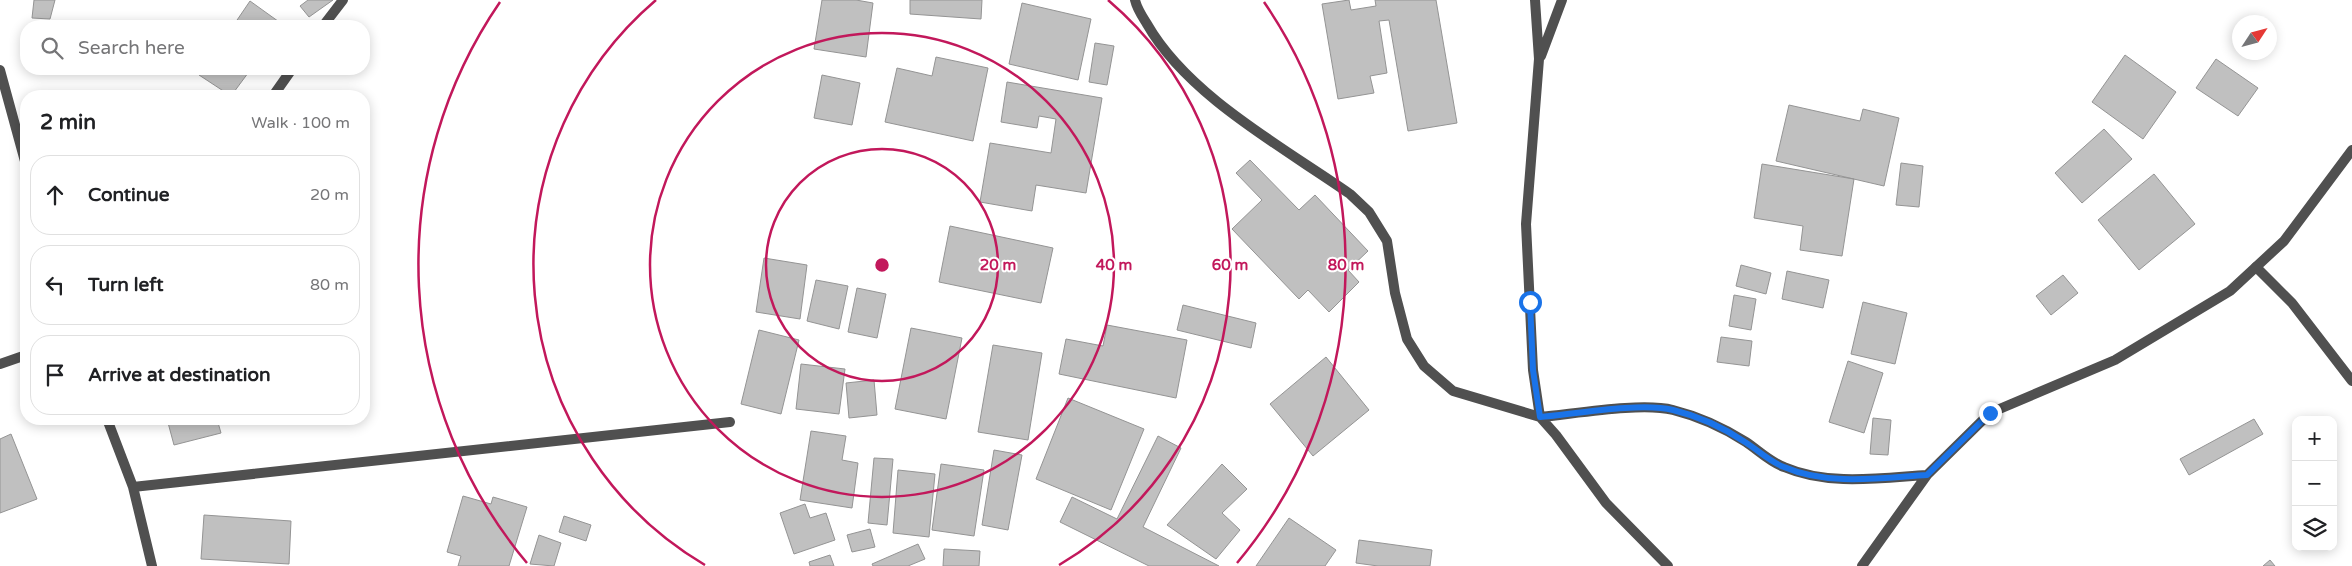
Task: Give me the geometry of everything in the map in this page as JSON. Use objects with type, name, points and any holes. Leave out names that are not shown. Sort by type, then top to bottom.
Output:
[{"type":"street","points":[[328,20],[343,0]]},
{"type":"street","points":[[1135,0],[1155,38],[1208,96],[1350,194],[1369,212],[1386,241],[1395,292],[1407,338],[1424,366],[1453,391],[1540,417],[1639,408],[1671,409],[1708,422],[1744,441],[1782,467],[1809,476],[1856,479],[1927,475]]},
{"type":"street","points":[[1535,0],[1539,59],[1526,224],[1533,370],[1540,417],[1556,435],[1606,503],[1668,566]]},
{"type":"street","points":[[1539,59],[1562,0]]},
{"type":"street","points":[[0,70],[20,143]]},
{"type":"street","points":[[277,90],[288,75]]},
{"type":"street","points":[[1862,566],[1927,475],[1990,413],[2115,360],[2230,291],[2284,241],[2352,150]]},
{"type":"street","points":[[2256,267],[2292,302],[2352,381]]},
{"type":"street","points":[[0,364],[20,357]]},
{"type":"street","points":[[133,487],[730,422]]},
{"type":"street","points":[[109,425],[133,487],[152,566]]},
{"type":"building","points":[[34,0],[55,0],[50,19],[32,18]]},
{"type":"building","points":[[308,0],[333,0],[309,17],[300,6]]},
{"type":"building","points":[[822,0],[856,0],[873,3],[866,57],[814,49]]},
{"type":"building","points":[[910,0],[982,0],[981,19],[910,14]]},
{"type":"building","points":[[1349,0],[1351,10],[1376,6],[1375,0],[1436,0],[1457,123],[1408,131],[1389,20],[1379,21],[1387,73],[1370,76],[1374,93],[1338,99],[1322,4]]},
{"type":"building","points":[[250,1],[276,20],[237,20]]},
{"type":"building","points":[[1022,3],[1091,19],[1078,80],[1009,64]]},
{"type":"building","points":[[1095,43],[1114,46],[1107,85],[1089,82]]},
{"type":"building","points":[[2125,55],[2176,92],[2143,139],[2092,102]]},
{"type":"building","points":[[936,57],[988,68],[973,141],[885,122],[897,68],[932,76]]},
{"type":"building","points":[[2216,59],[2258,88],[2238,116],[2196,88]]},
{"type":"building","points":[[199,75],[247,75],[235,90],[222,90]]},
{"type":"building","points":[[822,75],[860,83],[852,125],[814,118]]},
{"type":"building","points":[[1007,82],[1102,98],[1086,193],[1036,185],[1032,211],[980,202],[990,143],[1051,153],[1056,119],[1039,116],[1037,128],[1001,122]]},
{"type":"building","points":[[1789,105],[1860,121],[1863,109],[1899,118],[1884,186],[1776,161]]},
{"type":"building","points":[[2104,129],[2132,159],[2082,203],[2055,173]]},
{"type":"building","points":[[1250,160],[1299,210],[1315,195],[1368,251],[1348,270],[1359,282],[1329,312],[1308,290],[1299,299],[1232,229],[1262,200],[1236,173]]},
{"type":"building","points":[[1901,163],[1923,166],[1919,207],[1896,205]]},
{"type":"building","points":[[1762,164],[1854,179],[1842,256],[1800,250],[1803,226],[1754,218]]},
{"type":"building","points":[[2154,174],[2195,224],[2139,270],[2098,220]]},
{"type":"building","points":[[950,226],[1053,248],[1041,303],[939,282]]},
{"type":"building","points":[[764,258],[807,265],[800,319],[756,312]]},
{"type":"building","points":[[1741,265],[1771,273],[1766,294],[1736,286]]},
{"type":"building","points":[[1787,271],[1829,280],[1823,308],[1782,299]]},
{"type":"building","points":[[2063,275],[2078,293],[2051,315],[2036,296]]},
{"type":"building","points":[[816,280],[848,286],[839,329],[807,321]]},
{"type":"building","points":[[857,288],[886,294],[877,338],[848,332]]},
{"type":"building","points":[[1734,295],[1756,299],[1751,330],[1729,326]]},
{"type":"building","points":[[1863,302],[1907,313],[1895,364],[1851,354]]},
{"type":"building","points":[[1183,305],[1256,323],[1251,348],[1177,330]]},
{"type":"building","points":[[1107,325],[1187,340],[1176,398],[1059,374],[1066,339],[1103,346]]},
{"type":"building","points":[[911,328],[962,338],[946,419],[895,409]]},
{"type":"building","points":[[759,330],[799,340],[781,414],[741,404]]},
{"type":"building","points":[[1721,337],[1752,341],[1749,366],[1717,362]]},
{"type":"building","points":[[993,345],[1042,353],[1028,440],[978,432]]},
{"type":"building","points":[[1326,357],[1369,410],[1313,456],[1270,404]]},
{"type":"building","points":[[1848,361],[1883,373],[1864,433],[1829,422]]},
{"type":"building","points":[[801,364],[845,369],[839,414],[796,409]]},
{"type":"building","points":[[874,380],[877,415],[849,418],[846,383]]},
{"type":"building","points":[[1068,398],[1144,429],[1111,510],[1036,479]]},
{"type":"building","points":[[1873,418],[1891,420],[1888,455],[1870,454]]},
{"type":"building","points":[[2254,419],[2263,434],[2189,475],[2180,459]]},
{"type":"building","points":[[169,425],[219,425],[221,433],[174,445]]},
{"type":"building","points":[[811,431],[846,436],[842,460],[858,463],[852,508],[800,500]]},
{"type":"building","points":[[11,434],[37,499],[0,513],[0,439]]},
{"type":"building","points":[[1158,436],[1181,448],[1143,527],[1219,566],[1149,566],[1060,522],[1072,497],[1117,519]]},
{"type":"building","points":[[994,450],[1022,455],[1008,530],[982,525]]},
{"type":"building","points":[[874,458],[893,459],[887,525],[868,523]]},
{"type":"building","points":[[941,464],[984,470],[974,536],[932,530]]},
{"type":"building","points":[[1222,464],[1247,489],[1222,513],[1240,530],[1216,559],[1167,525]]},
{"type":"building","points":[[898,470],[935,474],[929,537],[893,533]]},
{"type":"building","points":[[463,496],[491,504],[493,497],[527,507],[509,566],[458,566],[461,556],[447,552]]},
{"type":"building","points":[[805,504],[810,518],[826,513],[835,540],[794,554],[780,513]]},
{"type":"building","points":[[204,515],[291,521],[289,564],[201,559]]},
{"type":"building","points":[[564,516],[591,525],[586,541],[559,532]]},
{"type":"building","points":[[1289,518],[1336,550],[1325,566],[1256,566]]},
{"type":"building","points":[[870,529],[875,547],[852,552],[847,535]]},
{"type":"building","points":[[539,535],[561,543],[554,566],[530,564]]},
{"type":"building","points":[[1359,540],[1432,550],[1430,566],[1378,566],[1356,563]]},
{"type":"building","points":[[918,544],[925,559],[908,566],[873,566],[872,564]]},
{"type":"building","points":[[944,549],[980,551],[979,566],[943,566]]},
{"type":"building","points":[[830,555],[834,566],[810,566],[809,562]]},
{"type":"building","points":[[2270,560],[2275,566],[2263,566]]},
{"type":"route","points":[[1530,302],[1533,370],[1540,417],[1639,408],[1671,409],[1708,422],[1744,441],[1782,467],[1809,476],[1856,479],[1927,475],[1990,413]]}]
